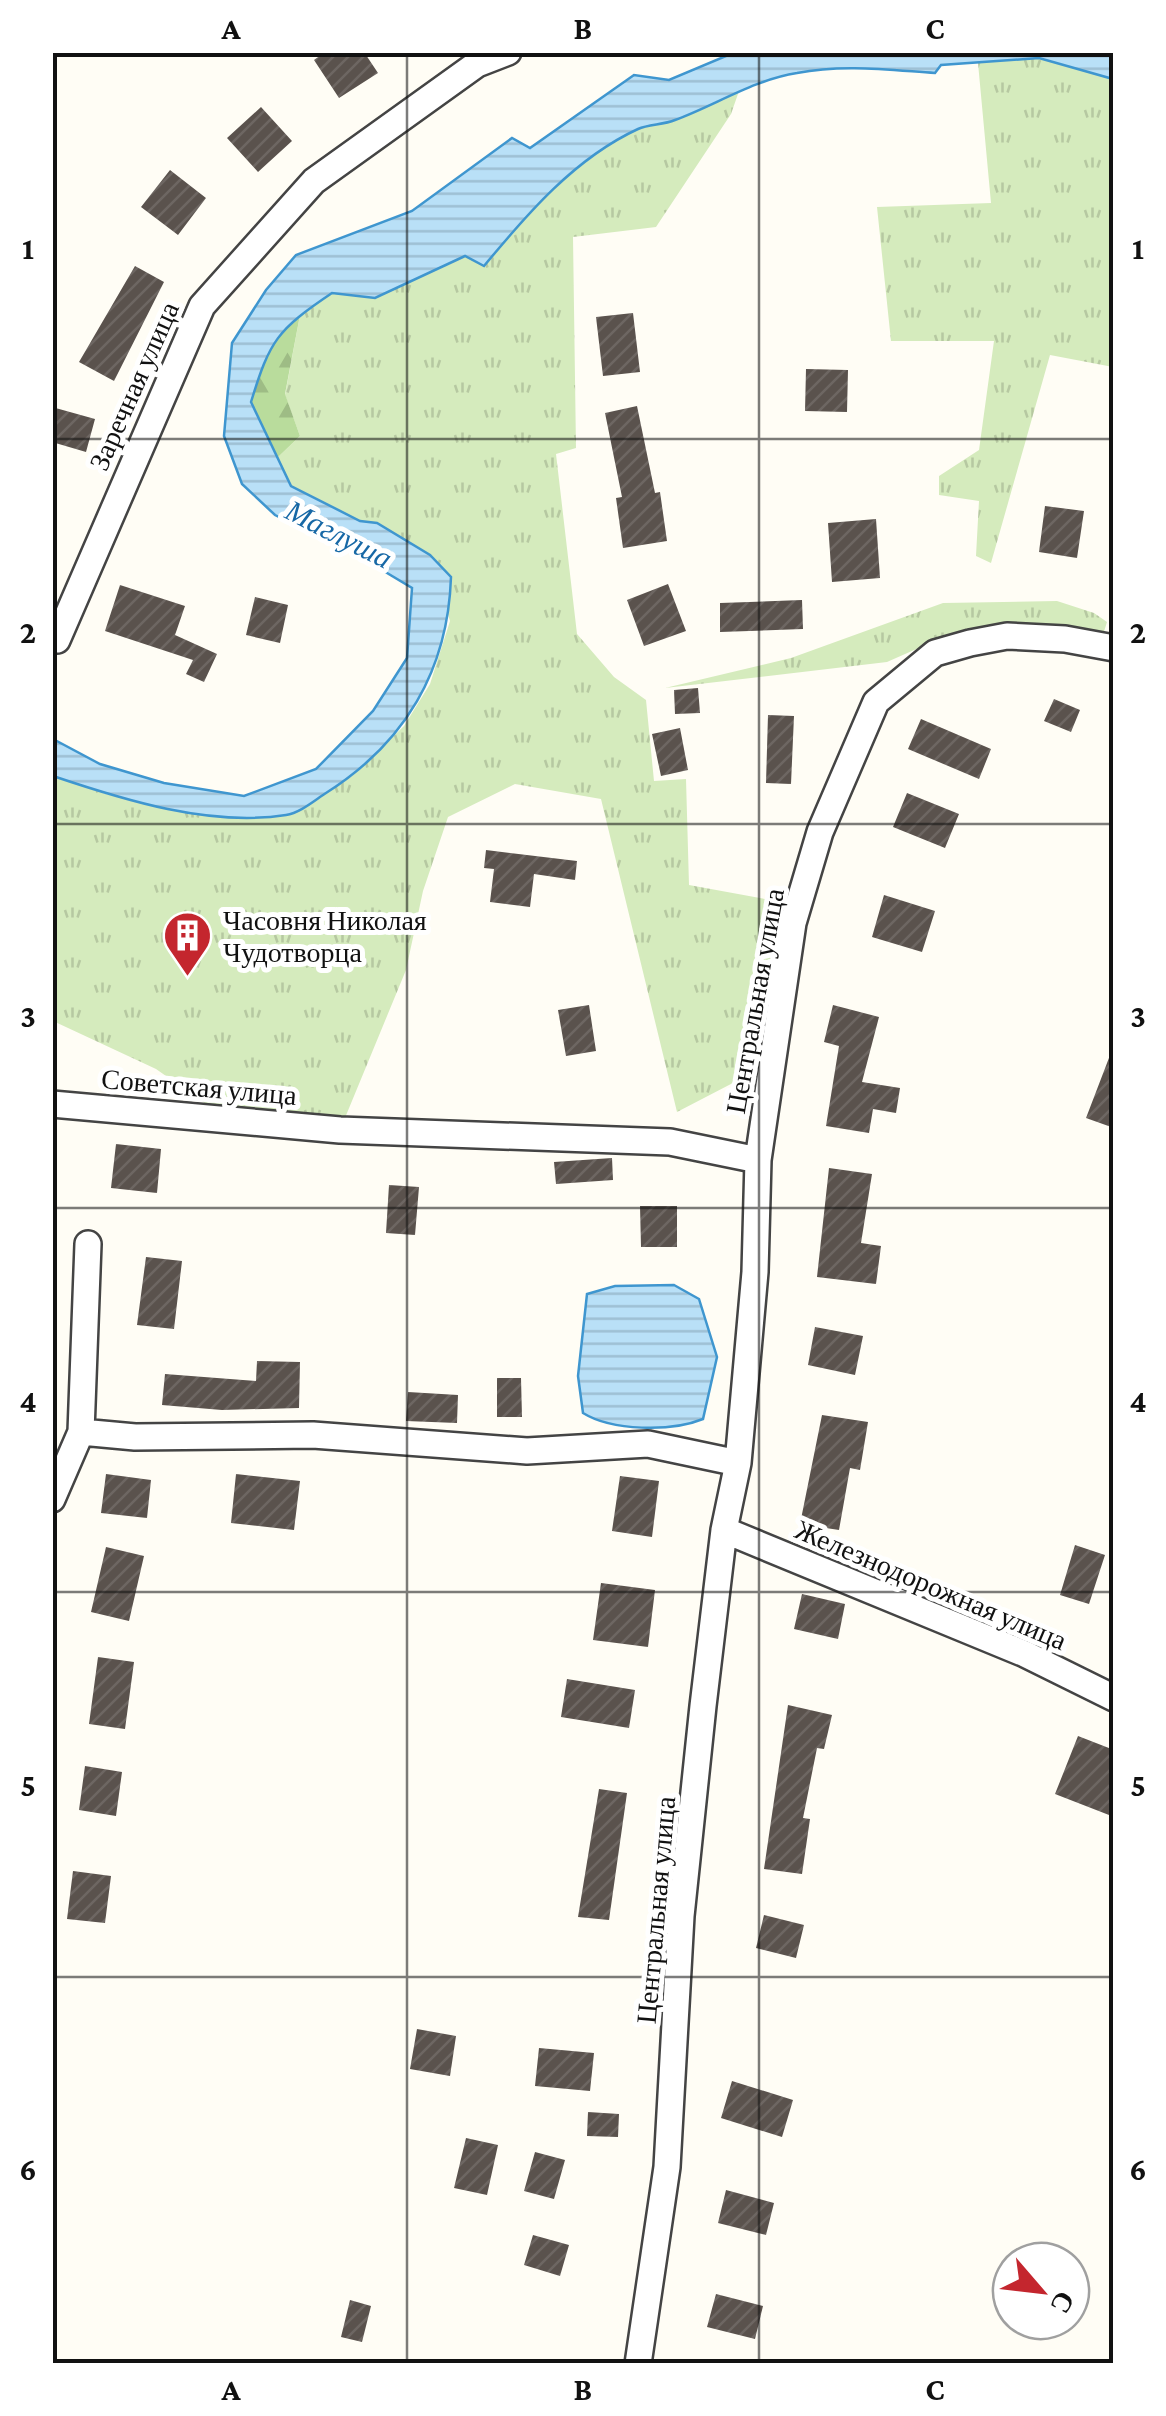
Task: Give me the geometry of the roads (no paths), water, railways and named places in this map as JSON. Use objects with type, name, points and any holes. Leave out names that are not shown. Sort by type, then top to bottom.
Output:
[{"type":"street","name":"Заречная улица","points":[[57,640],[202,306],[314,181],[477,64],[508,52]]},
{"type":"street","name":"Центральная улица","points":[[638,2364],[667,2168],[681,1916],[724,1530],[738,1463],[755,1272],[758,1160],[793,923],[820,832],[876,702],[935,653],[1007,636],[1114,648]]},
{"type":"street","name":"Советская улица","points":[[52,1104],[340,1130]]},
{"type":"street","name":"Центральная улица","points":[[340,1130],[670,1142],[758,1160]]},
{"type":"street","points":[[52,1499],[82,1432],[88,1244]]},
{"type":"street","points":[[82,1432],[135,1437],[312,1434],[526,1450],[648,1444],[738,1463]]},
{"type":"street","name":"Железнодорожная улица","points":[[724,1530],[1025,1654],[1114,1698]]},
{"type":"water","name":"Маглуша","points":[[733,53],[1113,53],[1113,79],[1039,58],[941,65],[935,73],[849,68],[781,76],[675,120],[638,129],[593,155],[554,189],[484,266],[465,256],[375,298],[332,293],[278,338],[251,402],[291,486],[360,521],[377,523],[430,555],[451,577],[441,643],[417,701],[378,751],[354,773],[307,806],[286,815],[228,817],[168,809],[53,776],[53,739],[100,764],[164,783],[244,796],[316,769],[373,711],[407,658],[412,588],[357,555],[275,515],[242,484],[224,436],[232,343],[266,290],[296,255],[412,211],[512,138],[530,148],[634,75],[669,80]]},
{"type":"water","points":[[674,1285],[699,1299],[717,1357],[703,1419],[642,1428],[609,1423],[583,1413],[578,1376],[587,1294],[615,1286]]},
{"type":"place","name":"Часовня Николая Чудотворца","points":[[188,978]]}]
